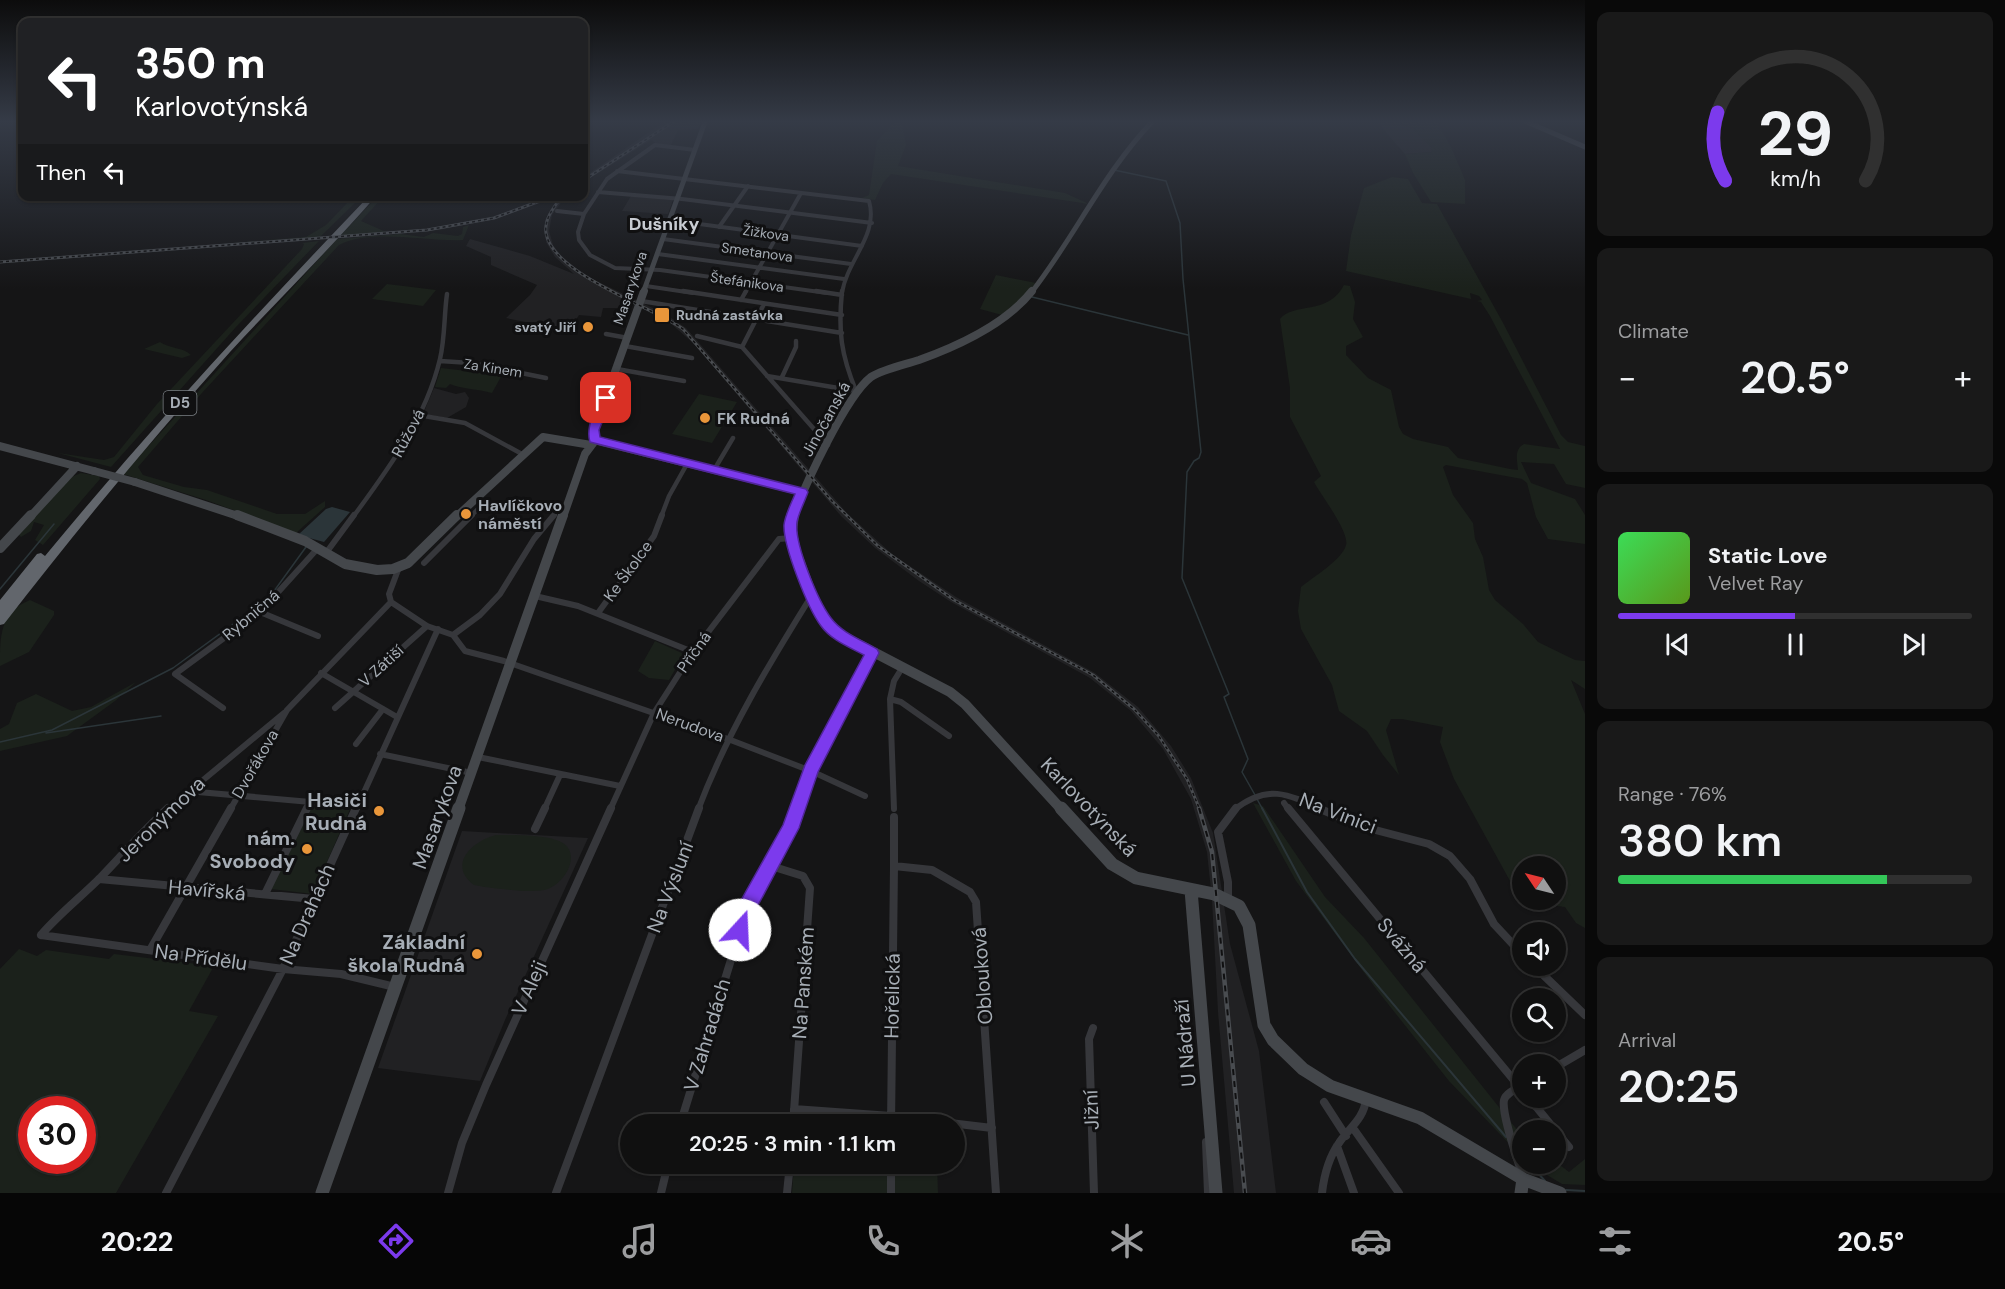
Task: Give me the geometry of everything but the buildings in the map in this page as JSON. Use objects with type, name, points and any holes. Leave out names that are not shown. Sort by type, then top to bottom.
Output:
[{"type":"highway","name":"D5","points":[[0,608],[156,422],[362,201]]},
{"type":"highway","name":"D5","points":[[0,621],[156,430],[368,201]]},
{"type":"street","points":[[557,211],[584,214],[609,178]]},
{"type":"street","points":[[682,178],[869,201],[872,223],[844,279],[842,296],[843,356],[856,391]]},
{"type":"street","name":"Masarykova","points":[[322,1193],[535,596],[556,517],[617,369],[685,178]]},
{"type":"street","name":"Jinočanská","points":[[802,492],[856,391],[873,376],[921,360],[976,335],[1002,318],[1029,295],[1057,259],[1108,178]]},
{"type":"street","points":[[719,227],[748,186]]},
{"type":"street","points":[[598,192],[677,199],[872,223]]},
{"type":"street","points":[[741,300],[801,193]]},
{"type":"street","name":"Štefánikova","points":[[584,214],[578,232],[579,240],[590,255],[615,268],[652,270],[842,296]]},
{"type":"street","name":"Žižkova","points":[[670,220],[862,246]]},
{"type":"street","name":"Smetanova","points":[[663,239],[851,264]]},
{"type":"street","points":[[657,254],[844,279]]},
{"type":"street","points":[[646,286],[842,315]]},
{"type":"street","name":"Růžová","points":[[322,550],[391,465],[418,415],[431,388],[440,361],[447,294]]},
{"type":"street","points":[[641,301],[842,333]]},
{"type":"street","points":[[741,347],[764,304]]},
{"type":"street","points":[[606,334],[627,342],[692,358]]},
{"type":"street","points":[[697,336],[741,347],[828,446]]},
{"type":"street","points":[[782,377],[796,347],[796,341]]},
{"type":"street","name":"Za Kinem","points":[[440,361],[480,364],[546,378]]},
{"type":"street","points":[[617,369],[684,381]]},
{"type":"street","points":[[767,376],[856,391]]},
{"type":"street","points":[[418,415],[465,423],[522,454]]},
{"type":"street","points":[[556,517],[534,539],[501,594],[480,615],[453,635],[427,626],[392,602],[389,594],[398,570],[522,454],[543,438],[603,444],[802,492]]},
{"type":"street","points":[[714,470],[733,438]]},
{"type":"street","points":[[0,446],[135,482],[208,505],[322,550],[345,564],[362,568],[398,570]]},
{"type":"street","name":"Ke Školce","points":[[598,612],[654,536],[669,496],[687,464]]},
{"type":"street","points":[[0,548],[77,466]]},
{"type":"street","name":"Karlovotýnská","points":[[802,492],[791,522],[791,538],[812,594],[826,622],[832,628],[872,653],[950,692],[965,704],[1112,864],[1136,878],[1228,899]]},
{"type":"street","points":[[424,563],[482,505]]},
{"type":"street","points":[[447,525],[457,529]]},
{"type":"street","name":"Příčná","points":[[620,786],[654,713],[693,652],[779,539],[791,538]]},
{"type":"street","name":"Rybničná","points":[[223,708],[175,674],[260,612],[280,593],[306,559],[322,550]]},
{"type":"street","name":"Na Výsluní","points":[[556,1193],[702,800],[728,739],[756,685],[812,594]]},
{"type":"street","points":[[535,596],[598,612],[693,652]]},
{"type":"street","name":"Dvořákova","points":[[150,950],[287,710],[392,602]]},
{"type":"street","points":[[260,612],[318,636]]},
{"type":"street","name":"V Zátiší","points":[[335,708],[427,626]]},
{"type":"street","name":"Na Drahách","points":[[166,1193],[283,969],[438,630]]},
{"type":"street","name":"Nerudova","points":[[453,635],[465,651],[511,664],[728,739],[811,771],[865,796]]},
{"type":"street","name":"V Zahradách","points":[[683,1114],[747,908],[790,828],[811,771],[872,653]]},
{"type":"street","points":[[894,867],[890,699],[894,681],[902,668]]},
{"type":"street","points":[[321,673],[354,690],[397,717]]},
{"type":"street","points":[[890,699],[901,702],[949,736]]},
{"type":"street","points":[[356,744],[383,709]]},
{"type":"street","name":"Jeronýmova","points":[[41,934],[60,913],[99,879],[140,834],[187,791],[287,710]]},
{"type":"street","points":[[380,754],[472,773]]},
{"type":"street","points":[[478,757],[620,786]]},
{"type":"street","points":[[535,829],[560,775]]},
{"type":"street","name":"V Aleji","points":[[448,1193],[462,1143],[520,1006],[620,786]]},
{"type":"street","points":[[187,791],[356,806]]},
{"type":"street","name":"Na Vinici","points":[[1228,899],[1229,885],[1220,851],[1218,832],[1239,805],[1248,799],[1277,792],[1287,794],[1358,826],[1408,837],[1450,856],[1464,868],[1495,924],[1512,943]]},
{"type":"street","points":[[265,894],[311,801]]},
{"type":"street","name":"Svážná","points":[[1284,803],[1512,1076]]},
{"type":"street","name":"Na Panském","points":[[771,866],[803,876],[810,888],[794,1114]]},
{"type":"street","name":"Hořelická","points":[[891,1114],[894,867]]},
{"type":"street","name":"Oblouková","points":[[894,867],[932,870],[970,892],[976,902],[996,1193]]},
{"type":"street","name":"Havířská","points":[[99,879],[314,899]]},
{"type":"street","name":"U Nádraží","points":[[1191,890],[1216,1193]]},
{"type":"street","points":[[1228,899],[1242,909],[1248,920],[1264,1025],[1273,1040],[1287,1055],[1330,1086],[1420,1118],[1522,1186],[1560,1193]]},
{"type":"street","name":"Na Přídělu","points":[[41,934],[283,969],[341,974],[395,987]]},
{"type":"street","points":[[1544,976],[1585,1016]]},
{"type":"street","name":"Jižní","points":[[1094,1028],[1089,1039],[1094,1193]]},
{"type":"street","points":[[1566,1061],[1585,1050]]},
{"type":"street","points":[[1208,1193],[1203,1091],[1209,1090]]},
{"type":"street","name":"Svážná","points":[[1512,1092],[1504,1101],[1504,1110],[1522,1186]]},
{"type":"street","points":[[1322,1193],[1336,1146],[1366,1107],[1366,1098]]},
{"type":"street","points":[[1324,1102],[1399,1193]]},
{"type":"street","points":[[1537,1108],[1569,1146]]},
{"type":"street","points":[[794,1109],[834,1114]]},
{"type":"street","points":[[965,1126],[992,1128]]},
{"type":"street","points":[[1336,1146],[1354,1193]]},
{"type":"street","points":[[662,1193],[666,1174]]},
{"type":"street","points":[[787,1193],[789,1174]]},
{"type":"street","points":[[891,1174],[891,1193]]},
{"type":"shaded area","points":[[872,178],[888,178],[875,200],[862,198],[869,195]]},
{"type":"shaded area","points":[[915,178],[970,178],[1065,193],[1089,204]]},
{"type":"shaded area","points":[[1390,178],[1408,179],[1422,203],[1437,204],[1502,321],[1561,435],[1568,442],[1585,446],[1585,488],[1566,484],[1554,464],[1521,462],[1531,483],[1575,499],[1585,515],[1585,544],[1548,539],[1536,517],[1527,483],[1522,479],[1446,465],[1443,467],[1453,495],[1473,523],[1475,539],[1483,557],[1489,590],[1495,600],[1523,624],[1538,642],[1575,660],[1585,661],[1585,689],[1571,680],[1585,714],[1585,928],[1576,923],[1566,908],[1566,856],[1512,856],[1512,885],[1454,779],[1440,742],[1443,727],[1391,719],[1386,730],[1399,775],[1367,731],[1339,711],[1332,685],[1301,629],[1298,611],[1301,587],[1339,556],[1344,550],[1346,539],[1314,482],[1321,476],[1290,417],[1290,388],[1280,319],[1286,314],[1320,305],[1337,295],[1344,285],[1350,286],[1355,302],[1353,319],[1363,337],[1346,346],[1346,355],[1368,378],[1391,390],[1399,427],[1403,434],[1413,439],[1448,447],[1458,458],[1518,470],[1517,452],[1524,444],[1560,449],[1490,316],[1481,302],[1477,301],[1482,300],[1479,296],[1470,293],[1471,299],[1346,271],[1351,235],[1364,188]]},
{"type":"shaded area","points":[[1416,178],[1464,178],[1465,204],[1431,202]]},
{"type":"shaded area","points":[[631,196],[673,200],[668,214],[622,211]]},
{"type":"shaded area","points":[[349,201],[357,201],[320,237],[220,244],[306,237],[326,225]]},
{"type":"shaded area","points":[[373,201],[379,201],[361,221],[386,232],[340,236]]},
{"type":"shaded area","points":[[539,201],[546,201],[495,219],[439,230],[0,263],[0,261],[439,228],[493,217]]},
{"type":"shaded area","points":[[557,201],[562,201],[552,215],[549,231],[553,245],[565,261],[584,275],[665,314],[686,328],[847,513],[892,554],[956,597],[1095,673],[1138,707],[1171,746],[1191,778],[1213,833],[1230,944],[1259,1051],[1276,1193],[1234,1193],[1207,852],[1191,799],[1163,749],[1131,711],[1090,678],[951,602],[875,548],[841,516],[694,344],[668,321],[627,300],[622,308],[603,308],[601,317],[579,315],[568,332],[548,330],[545,326],[506,318],[537,285],[491,265],[491,257],[466,246],[470,239],[530,256],[574,274],[555,257],[546,242],[545,220]]},
{"type":"shaded area","points":[[469,225],[463,240],[383,236],[352,240],[339,245],[201,394],[138,467],[143,475],[184,487],[207,490],[277,514],[305,514],[325,501],[325,507],[296,533],[206,500],[123,474],[337,239],[400,234],[424,237],[433,233],[458,236],[462,234],[463,227]]},
{"type":"shaded area","points":[[319,241],[236,327],[111,467],[58,453],[104,460],[114,457],[157,404],[302,249],[304,244],[302,243]]},
{"type":"shaded area","points":[[996,275],[1036,283],[1021,300],[1002,315],[980,309]]},
{"type":"shaded area","points":[[387,284],[436,290],[423,306],[372,299]]},
{"type":"shaded area","points":[[160,342],[191,355],[182,358],[144,349]]},
{"type":"shaded area","points":[[441,368],[502,375],[492,393],[450,384],[446,388],[435,387]]},
{"type":"shaded area","points":[[434,388],[456,394],[465,392],[469,398],[466,407],[447,418],[423,414]]},
{"type":"shaded area","name":"FK Rudná","points":[[699,394],[737,402],[712,443],[672,434]]},
{"type":"shaded area","points":[[81,473],[99,476],[100,479],[43,545],[35,540],[44,525],[34,522],[31,531],[21,537],[17,533],[69,478]]},
{"type":"shaded area","points":[[332,507],[350,512],[324,542],[298,535],[326,509]]},
{"type":"shaded area","points":[[30,600],[54,611],[54,615],[29,652],[0,666],[0,644],[7,618],[20,605]]},
{"type":"shaded area","points":[[655,641],[684,654],[669,680],[649,678],[638,671]]},
{"type":"shaded area","points":[[136,682],[115,701],[67,736],[0,751],[0,729],[9,724],[17,703],[36,694],[72,711],[91,707]]},
{"type":"shaded area","points":[[1253,803],[1263,806],[1325,897],[1364,938],[1512,1123],[1512,1147],[1449,1081],[1377,990],[1296,881]]},
{"type":"shaded area","name":"nám. Svobody","points":[[311,806],[350,809],[313,894],[271,889]]},
{"type":"shaded area","name":"Základní škola Rudná","points":[[462,831],[588,838],[505,1020],[480,1081],[378,1068]]},
{"type":"shaded area","points":[[496,835],[550,838],[565,845],[570,851],[571,859],[565,875],[552,887],[538,891],[474,885],[463,870],[466,855],[471,848]]},
{"type":"shaded area","points":[[19,949],[37,956],[46,950],[109,959],[114,954],[214,966],[189,1011],[218,1016],[116,1193],[0,1193],[0,969]]},
{"type":"shaded area","points":[[1585,1159],[1585,1185],[1562,1184],[1546,1174],[1566,1174],[1566,1170],[1569,1172]]},
{"type":"shaded area","points":[[793,1174],[937,1174],[938,1193],[792,1193]]},
{"type":"waterway","points":[[1150,178],[1166,181],[1180,223],[1183,279],[1201,452],[1199,458],[1194,461],[1187,472],[1182,578],[1229,694],[1224,697],[1248,759],[1242,772],[1255,795]]},
{"type":"waterway","points":[[1032,297],[1188,335]]},
{"type":"waterway","points":[[0,589],[54,524]]},
{"type":"waterway","points":[[0,742],[52,730],[173,668],[269,598],[306,547]]},
{"type":"waterway","points":[[46,733],[161,716]]},
{"type":"waterway","points":[[1257,799],[1263,810]]},
{"type":"waterway","points":[[1262,808],[1307,892],[1355,959],[1506,1137]]},
{"type":"waterway","points":[[1539,1174],[1545,1181]]},
{"type":"waterway","points":[[1566,1190],[1585,1191]]},
{"type":"railway","points":[[0,262],[427,230],[494,218],[540,201]]},
{"type":"railway","points":[[559,201],[548,218],[546,233],[552,248],[565,262],[604,287],[683,329],[832,501],[878,546],[954,600],[1093,675],[1134,709],[1158,735],[1187,779],[1200,810]]},
{"type":"railway","points":[[1199,808],[1212,852],[1245,1193]]},
{"type":"place","name":"Rudná zastávka","points":[[662,315]]},
{"type":"place","name":"svatý Jiří","points":[[588,327]]},
{"type":"place","name":"FK Rudná","points":[[705,418]]},
{"type":"place","name":"Havlíčkovo náměstí","points":[[466,514]]},
{"type":"place","name":"Hasiči Rudná","points":[[379,811]]},
{"type":"place","name":"nám. Svobody","points":[[307,849]]},
{"type":"place","name":"Základní škola Rudná","points":[[477,954]]},
{"type":"district","name":"Dušníky","points":[[664,224]]},
{"type":"route","points":[[606,398],[594,430],[592,438],[594,440],[802,492],[791,522],[791,538],[812,594],[826,622],[839,634],[872,653],[857,678],[811,771],[790,828],[747,908],[740,930]]}]
